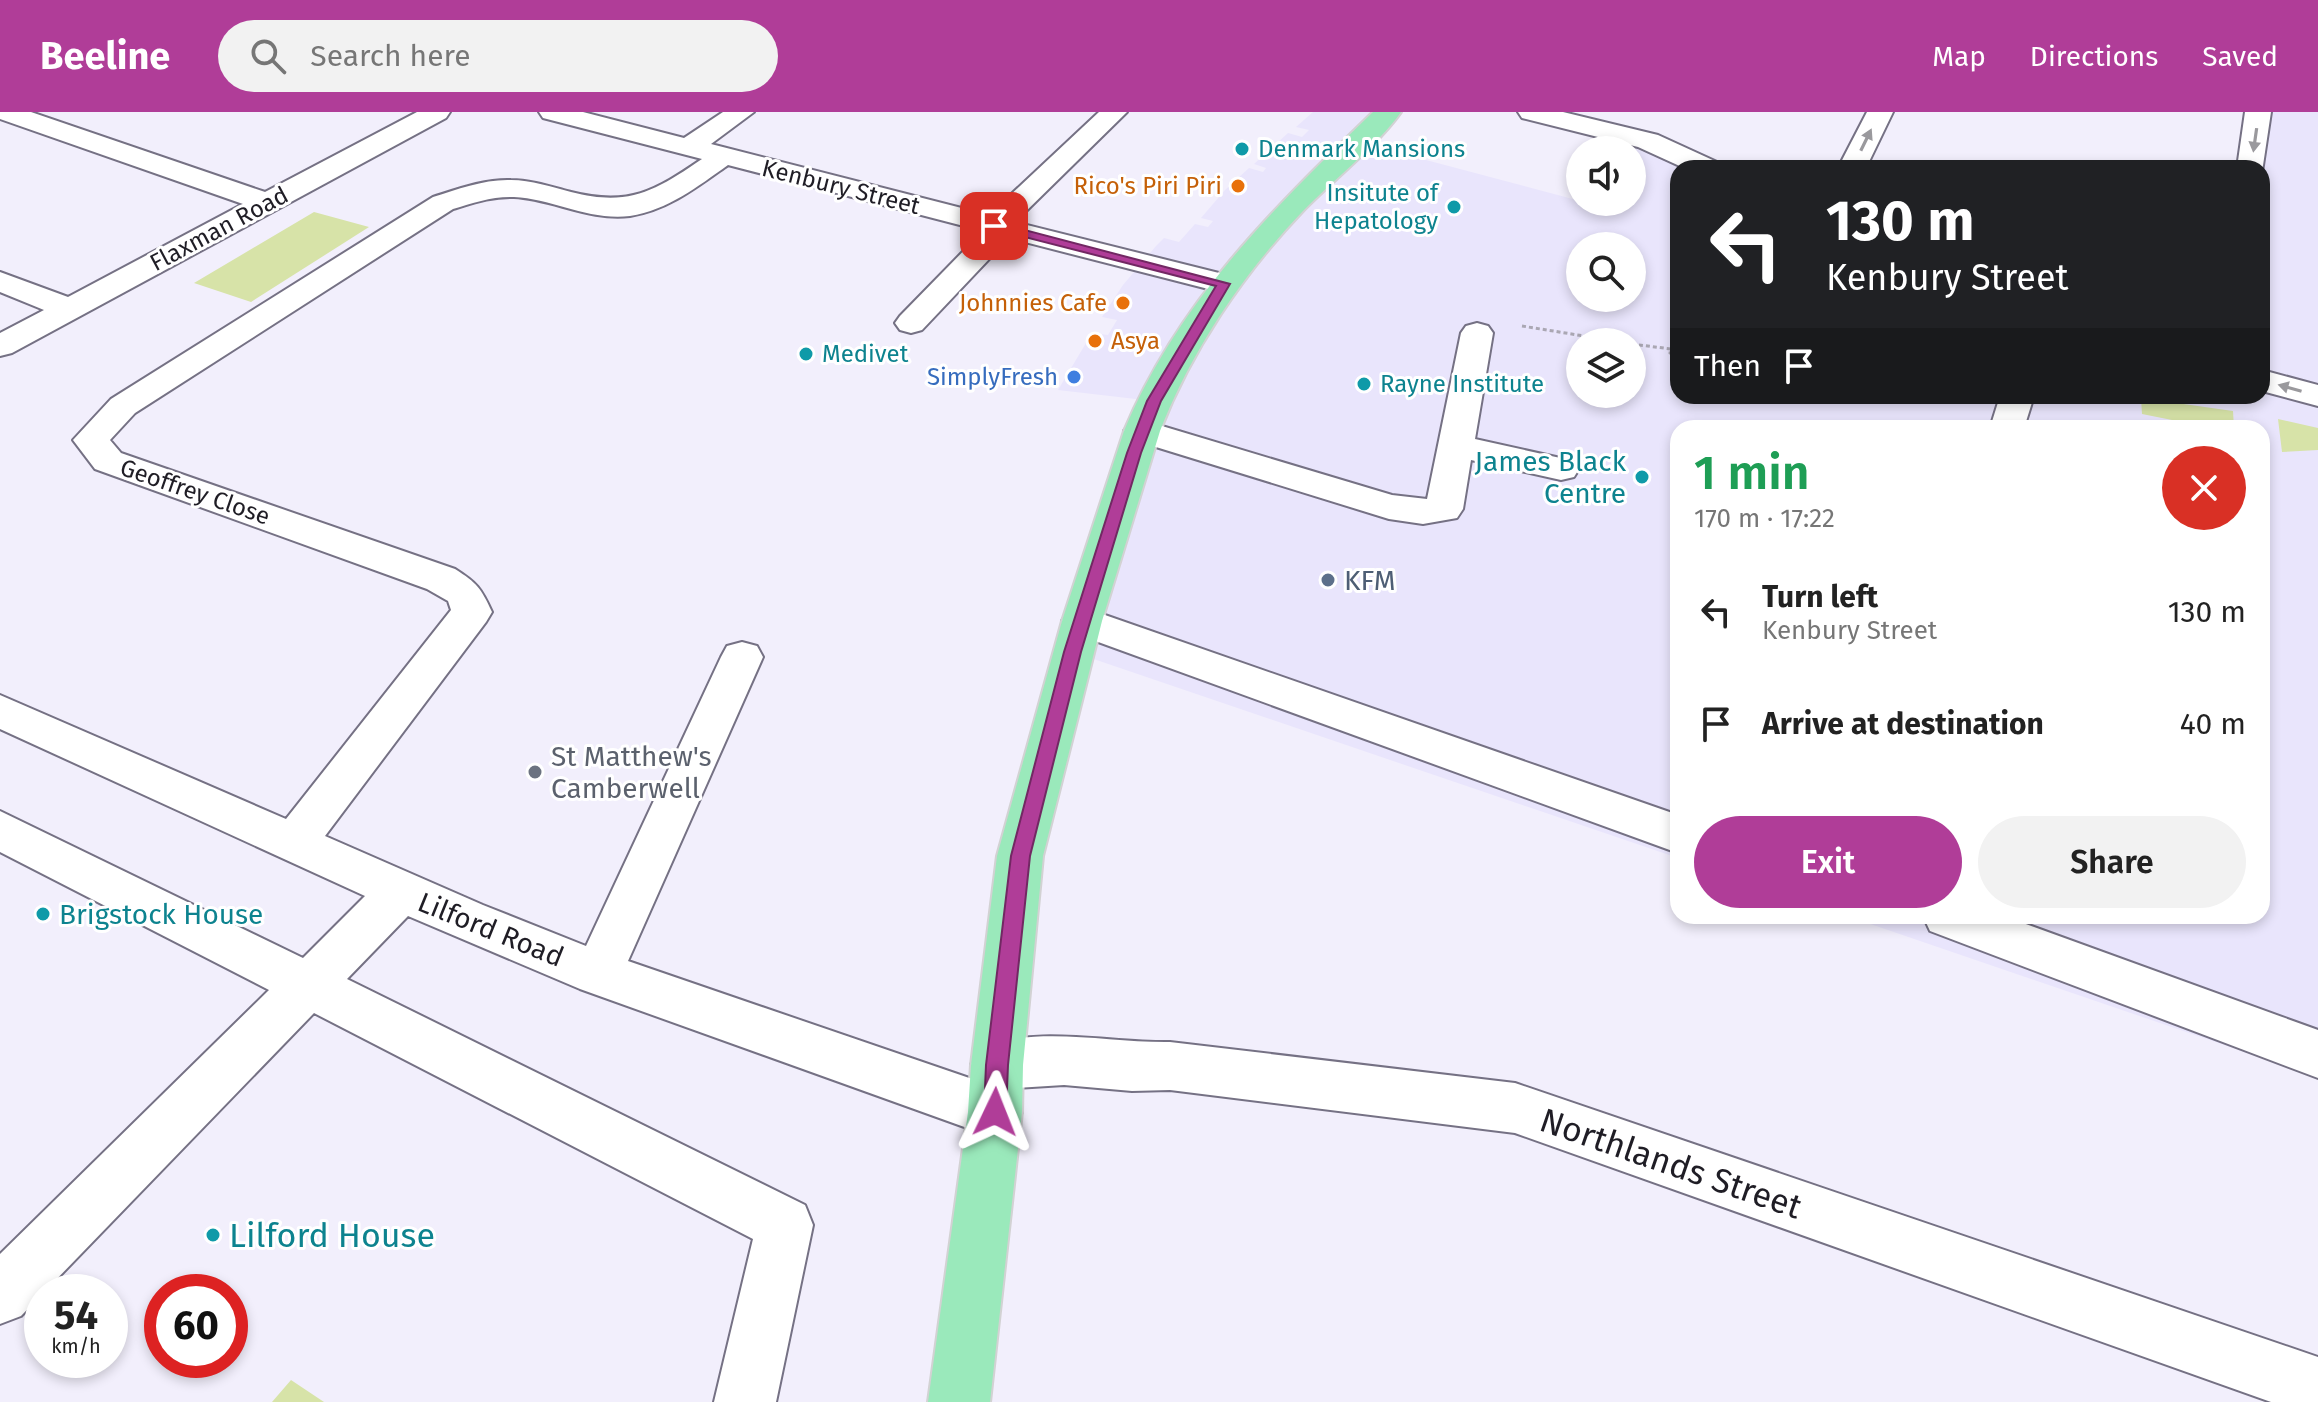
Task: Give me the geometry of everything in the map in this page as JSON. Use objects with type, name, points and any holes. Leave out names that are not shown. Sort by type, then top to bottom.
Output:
[{"type":"main road","points":[[959,1402],[1020,856],[1082,621],[1142,431],[1154,401],[1224,284],[1290,208],[1388,112]]},
{"type":"street","points":[[6,112],[268,203]]},
{"type":"street","name":"Kenbury Street","points":[[552,112],[1224,284]]},
{"type":"street","points":[[687,148],[741,112]]},
{"type":"street","points":[[911,323],[998,227],[1114,112]]},
{"type":"street","points":[[1531,112],[1648,141],[1690,160]]},
{"type":"street","points":[[1856,160],[1880,112]]},
{"type":"street","points":[[2252,160],[2258,112]]},
{"type":"street","name":"Flaxman Road","points":[[0,346],[268,203],[411,118]]},
{"type":"street","name":"Geoffrey Close","points":[[293,844],[472,612],[464,593],[441,579],[108,461],[91,440],[123,406],[443,203],[481,191],[518,188],[600,208],[632,207],[672,191],[722,157]]},
{"type":"street","points":[[0,281],[70,309]]},
{"type":"street","points":[[1142,431],[1389,507],[1423,512],[1444,509],[1477,333]]},
{"type":"street","points":[[2270,382],[2318,396]]},
{"type":"street","points":[[1456,446],[1561,469]]},
{"type":"street","points":[[1082,621],[1670,831]]},
{"type":"street","points":[[598,973],[742,657]]},
{"type":"street","name":"Lilford Road","points":[[0,711],[401,892],[598,973],[996,1088]]},
{"type":"street","points":[[0,830],[785,1225],[745,1402]]},
{"type":"street","points":[[0,1295],[401,892]]},
{"type":"street","points":[[1969,924],[2318,1054]]},
{"type":"street","name":"Northlands Street","points":[[996,1088],[1064,1061],[1132,1067],[1170,1066],[1515,1108],[2318,1388]]},
{"type":"path","points":[[1512,324],[1566,333]]},
{"type":"path","points":[[1646,348],[1670,353]]},
{"type":"shaded area","points":[[1313,112],[1388,112],[1358,142],[1566,197],[1566,216],[1646,216],[1646,144],[1687,160],[1670,160],[1670,404],[2270,404],[2270,160],[2261,160],[2258,112],[2318,112],[2318,1077],[1870,924],[2270,924],[2270,420],[1670,420],[1670,855],[1073,652],[1153,401],[1058,390],[1092,333],[1108,335],[1117,320],[1102,317],[1123,285],[1156,246],[1164,238],[1179,242],[1195,224],[1208,227],[1213,221],[1201,218],[1225,190],[1249,168],[1263,172],[1266,168],[1254,164],[1288,133],[1302,137],[1309,130],[1296,127]]},
{"type":"green space","points":[[314,212],[369,227],[251,302],[194,283]]},
{"type":"green space","points":[[2141,404],[2183,404],[2233,411],[2234,420],[2172,420],[2142,414]]},
{"type":"green space","points":[[2278,419],[2318,428],[2318,450],[2282,452]]},
{"type":"green space","points":[[291,1380],[324,1402],[272,1402]]},
{"type":"place","name":"Denmark Mansions","points":[[1242,149]]},
{"type":"place","name":"Rico's Piri Piri","points":[[1238,186]]},
{"type":"place","name":"Insitute of Hepatology","points":[[1454,207]]},
{"type":"place","name":"Johnnies Cafe","points":[[1123,303]]},
{"type":"place","name":"Asya","points":[[1095,341]]},
{"type":"place","name":"Medivet","points":[[806,354]]},
{"type":"place","name":"SimplyFresh","points":[[1074,377]]},
{"type":"place","name":"Rayne Institute","points":[[1364,384]]},
{"type":"place","name":"James Black Centre","points":[[1642,477]]},
{"type":"place","name":"KFM","points":[[1328,580]]},
{"type":"place","name":"St Matthew's Camberwell","points":[[535,772]]},
{"type":"place","name":"Brigstock House","points":[[43,914]]},
{"type":"place","name":"Lilford House","points":[[213,1235]]},
{"type":"route","points":[[994,226],[1224,284],[1154,401],[1134,453],[1073,652],[1020,856],[997,1065],[995,1112]]}]
